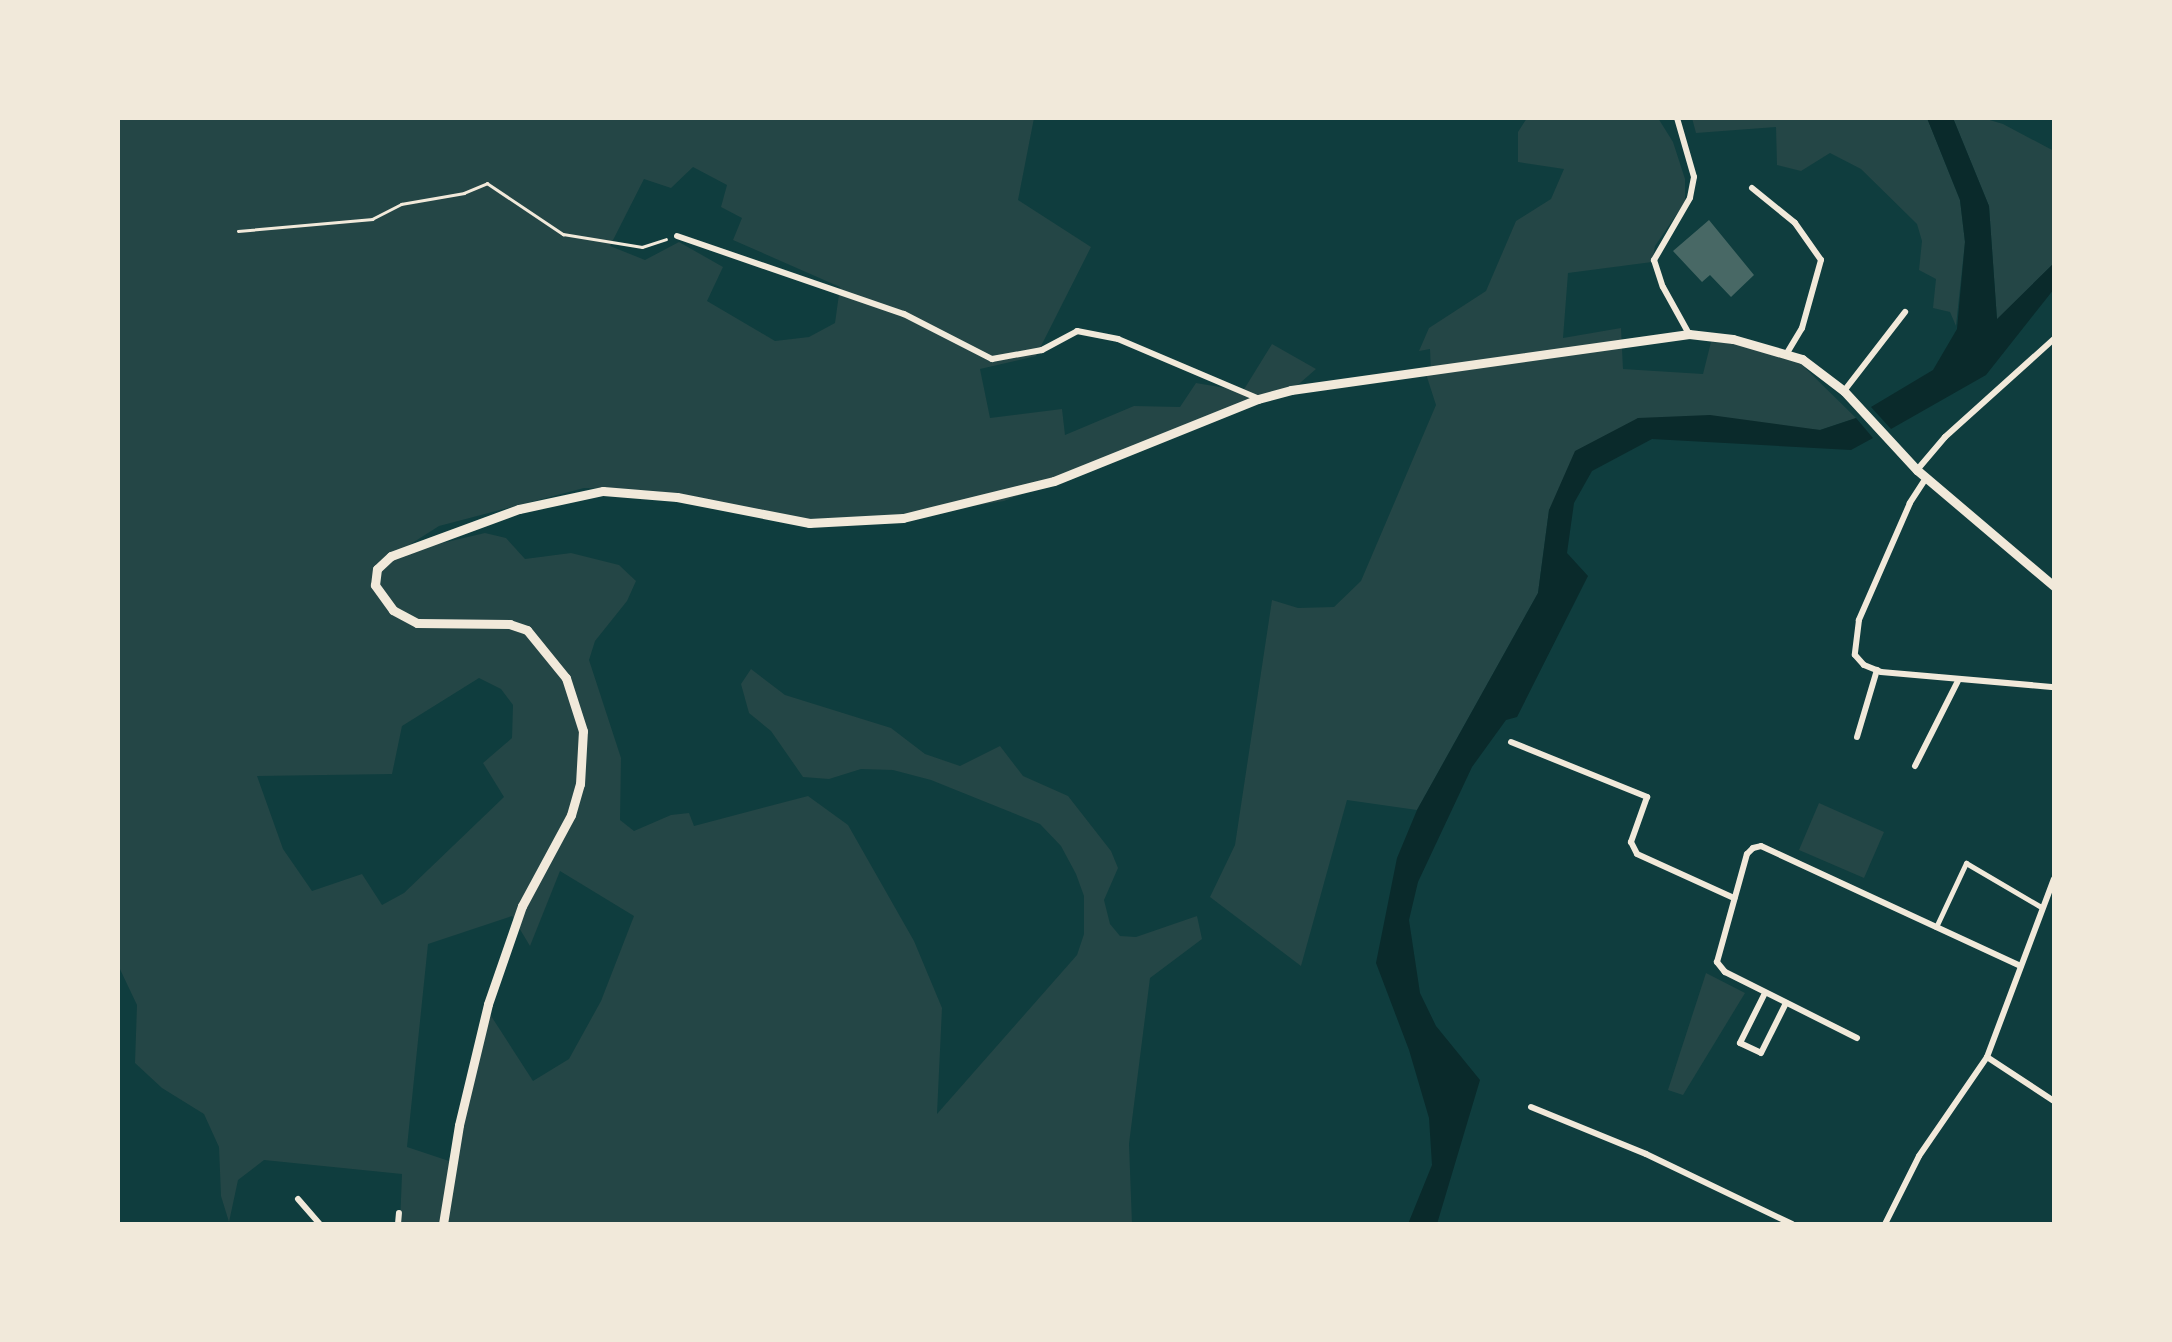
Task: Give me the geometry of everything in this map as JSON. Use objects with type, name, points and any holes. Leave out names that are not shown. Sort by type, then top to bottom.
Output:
[{"type":"main road","points":[[443,1224],[459,1124],[498,970],[522,906],[571,815],[584,758],[584,731],[566,678],[527,630],[510,624],[416,622],[393,610],[376,585],[377,569],[391,556],[519,509],[604,491],[677,497],[779,520],[837,525],[943,511],[1054,482],[1258,399],[1379,374],[1689,334],[1787,353],[1844,391],[1917,470],[2054,586]]},
{"type":"street","points":[[1676,118],[1694,178],[1690,198],[1654,260],[1674,310],[1689,334]]},
{"type":"street","points":[[1752,188],[1796,223],[1821,260],[1802,328],[1787,353]]},
{"type":"street","points":[[677,236],[904,314],[992,359],[1042,350],[1077,330],[1118,340],[1258,399]]},
{"type":"street","points":[[1844,391],[1905,312]]},
{"type":"street","points":[[1917,470],[1945,437],[2052,339]]},
{"type":"street","points":[[1926,478],[1910,502],[1853,640],[1855,655],[1877,670],[2054,687]]},
{"type":"street","points":[[1856,737],[1877,670]]},
{"type":"street","points":[[1915,766],[1960,679]]},
{"type":"street","points":[[1512,742],[1647,797],[1631,842],[1637,854],[1734,898]]},
{"type":"street","points":[[1857,1038],[1725,972],[1717,962],[1747,854],[1762,846],[2020,966]]},
{"type":"street","points":[[1936,926],[1966,863],[2042,906]]},
{"type":"street","points":[[1885,1224],[1919,1156],[1986,1057],[2053,881]]},
{"type":"street","points":[[1765,993],[1740,1043],[1761,1053],[1786,1003]]},
{"type":"street","points":[[1986,1057],[2054,1101]]},
{"type":"street","points":[[1530,1108],[1646,1154],[1792,1224]]},
{"type":"street","points":[[298,1199],[320,1224]]},
{"type":"street","points":[[398,1224],[400,1213]]},
{"type":"path","points":[[238,232],[372,219],[400,204],[464,192],[487,183],[563,234],[642,247],[677,236]]},
{"type":"shaded area","points":[[118,118],[1034,118],[1018,200],[1091,247],[1036,356],[980,369],[990,418],[1062,409],[1065,435],[1134,406],[1180,407],[1196,383],[1243,391],[1272,344],[1316,369],[1292,390],[1004,501],[862,524],[783,522],[658,491],[584,488],[439,526],[395,554],[485,533],[506,538],[525,559],[571,553],[619,565],[636,581],[627,601],[595,641],[589,660],[621,758],[620,820],[634,831],[671,815],[689,813],[694,826],[808,796],[848,825],[914,941],[942,1008],[937,1114],[1077,955],[1084,934],[1084,896],[1076,874],[1061,846],[1040,824],[931,780],[893,770],[861,769],[829,779],[803,777],[771,731],[749,713],[741,684],[751,669],[785,695],[891,728],[925,754],[960,766],[1000,746],[1023,776],[1068,796],[1111,851],[1118,868],[1104,900],[1110,924],[1120,936],[1136,937],[1197,916],[1202,939],[1150,978],[1129,1144],[1132,1224],[400,1224],[402,1174],[264,1160],[238,1180],[229,1222],[221,1196],[219,1147],[204,1114],[162,1088],[135,1063],[137,1005],[118,965]],"holes":[[[693,167],[727,185],[721,207],[742,218],[733,240],[840,287],[835,323],[809,337],[775,341],[707,301],[723,267],[679,242],[645,260],[610,246],[644,179],[671,188]],[[479,678],[501,689],[513,705],[512,738],[483,763],[504,797],[404,893],[382,905],[362,874],[312,891],[283,849],[257,776],[392,774],[402,726]],[[560,871],[634,916],[601,1001],[569,1059],[533,1081],[484,1005],[449,1161],[407,1147],[428,944],[512,916],[530,946]]]},
{"type":"shaded area","points":[[1527,118],[1658,118],[1673,142],[1685,179],[1685,202],[1655,246],[1652,262],[1568,273],[1563,338],[1621,328],[1623,369],[1703,374],[1711,342],[1758,345],[1797,360],[1856,418],[1820,430],[1638,418],[1549,510],[1538,593],[1417,810],[1347,800],[1301,966],[1210,897],[1235,845],[1272,600],[1298,608],[1334,607],[1361,581],[1436,405],[1426,374],[1431,373],[1430,349],[1419,351],[1429,328],[1486,291],[1516,221],[1551,199],[1564,169],[1518,162],[1518,132]]},
{"type":"shaded area","points":[[1692,118],[1927,118],[1960,200],[1965,242],[1956,326],[1950,312],[1933,308],[1936,279],[1919,270],[1922,241],[1917,224],[1861,169],[1830,153],[1801,171],[1777,165],[1776,127],[1696,133]]},
{"type":"shaded area","points":[[1927,118],[1953,118],[1989,206],[1997,319],[2054,263],[2054,289],[1986,375],[1891,429],[1871,407],[1933,370],[1957,329],[1965,242],[1960,200]]},
{"type":"shaded area","points":[[1953,118],[1983,118],[2003,124],[2054,151],[2054,263],[1997,320],[1989,206]]},
{"type":"shaded area","points":[[1710,415],[1820,430],[1856,418],[1873,438],[1851,450],[1652,439],[1592,471],[1574,503],[1567,553],[1588,576],[1517,717],[1506,720],[1472,767],[1418,882],[1409,920],[1420,993],[1436,1026],[1480,1080],[1437,1224],[1408,1224],[1432,1165],[1429,1118],[1409,1050],[1376,963],[1397,858],[1417,810],[1538,593],[1549,510],[1575,451],[1638,418]]},
{"type":"shaded area","points":[[1819,803],[1884,832],[1864,878],[1799,850]]},
{"type":"shaded area","points":[[1706,973],[1745,993],[1683,1095],[1668,1090]]},
{"type":"building","points":[[1709,220],[1754,275],[1731,297],[1710,275],[1702,282],[1673,251]]}]
